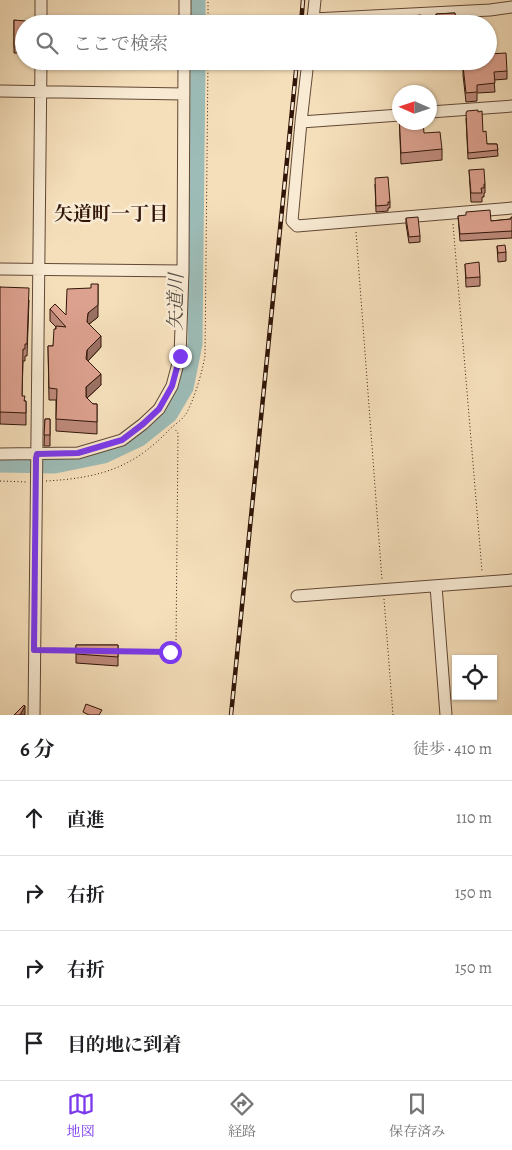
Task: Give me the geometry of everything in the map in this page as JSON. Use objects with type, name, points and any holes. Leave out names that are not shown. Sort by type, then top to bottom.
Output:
[{"type":"street","points":[[41,0],[41,15]]},
{"type":"street","points":[[185,0],[185,15]]},
{"type":"street","points":[[314,15],[315,0]]},
{"type":"street","points":[[405,15],[512,7]]},
{"type":"street","points":[[34,715],[41,70]]},
{"type":"street","points":[[0,454],[37,456],[78,453],[122,440],[159,409],[172,386],[180,356],[183,270],[184,70]]},
{"type":"street","points":[[307,70],[292,221],[297,226],[512,208]]},
{"type":"street","points":[[0,92],[184,94]]},
{"type":"street","points":[[437,111],[512,106]]},
{"type":"street","points":[[301,122],[392,116]]},
{"type":"street","points":[[0,269],[183,270]]},
{"type":"street","points":[[297,596],[512,580]]},
{"type":"street","points":[[436,586],[446,715]]},
{"type":"path","points":[[208,0],[208,15]]},
{"type":"path","points":[[0,481],[72,480],[104,474],[130,462],[158,442],[185,414],[202,373],[205,356],[208,70]]},
{"type":"path","points":[[452,213],[483,582]]},
{"type":"path","points":[[355,221],[394,715]]},
{"type":"path","points":[[118,651],[175,652],[178,433],[173,427]]},
{"type":"path","points":[[34,650],[80,650]]},
{"type":"building","points":[[455,13],[455,15],[436,15]]},
{"type":"building","points":[[14,20],[15,47],[14,47]]},
{"type":"building","points":[[506,53],[507,71],[494,72],[495,83],[477,85],[477,92],[466,93],[463,70],[497,70],[497,54]]},
{"type":"building","points":[[478,110],[478,112],[482,111],[483,132],[486,131],[487,144],[497,144],[498,150],[468,153],[466,113],[467,111]]},
{"type":"building","points":[[400,130],[424,130],[424,133],[440,132],[442,149],[401,153]]},
{"type":"building","points":[[484,169],[485,184],[484,188],[481,188],[482,193],[471,193],[469,170]]},
{"type":"building","points":[[388,177],[390,202],[388,202],[388,205],[376,206],[375,178]]},
{"type":"building","points":[[490,210],[491,221],[511,219],[512,217],[512,231],[460,234],[458,216],[466,215],[466,212]]},
{"type":"building","points":[[418,217],[420,236],[409,237],[406,218]]},
{"type":"building","points":[[505,245],[506,252],[498,253],[497,246]]},
{"type":"building","points":[[479,262],[480,277],[466,278],[465,264]]},
{"type":"building","points":[[91,284],[98,284],[98,305],[88,313],[87,322],[101,336],[87,350],[86,359],[101,374],[86,387],[86,397],[93,404],[97,404],[97,422],[56,419],[57,389],[49,388],[48,346],[53,346],[54,329],[56,329],[56,326],[66,327],[50,309],[55,304],[66,315],[67,289],[91,288]]},
{"type":"building","points":[[0,287],[29,288],[27,344],[25,344],[25,349],[23,349],[22,396],[25,396],[26,413],[0,412]]},
{"type":"building","points":[[45,419],[50,419],[50,435],[44,435]]},
{"type":"building","points":[[76,645],[118,645],[118,657],[76,654]]},
{"type":"building","points":[[86,704],[102,710],[99,715],[89,715],[83,712]]},
{"type":"building","points":[[24,705],[20,715],[14,715]]},
{"type":"waterway","name":"矢道川","points":[[198,0],[198,15]]},
{"type":"waterway","name":"矢道川","points":[[0,465],[55,466],[104,456],[140,439],[170,415],[186,388],[195,344],[198,70]]},
{"type":"railway","points":[[302,15],[303,0]]},
{"type":"railway","points":[[231,715],[296,70]]},
{"type":"district","name":"矢道町一丁目","points":[[111,214]]},
{"type":"route","points":[[170,652],[34,650],[36,458],[37,454],[78,453],[122,440],[159,409],[172,386],[180,356]]}]
